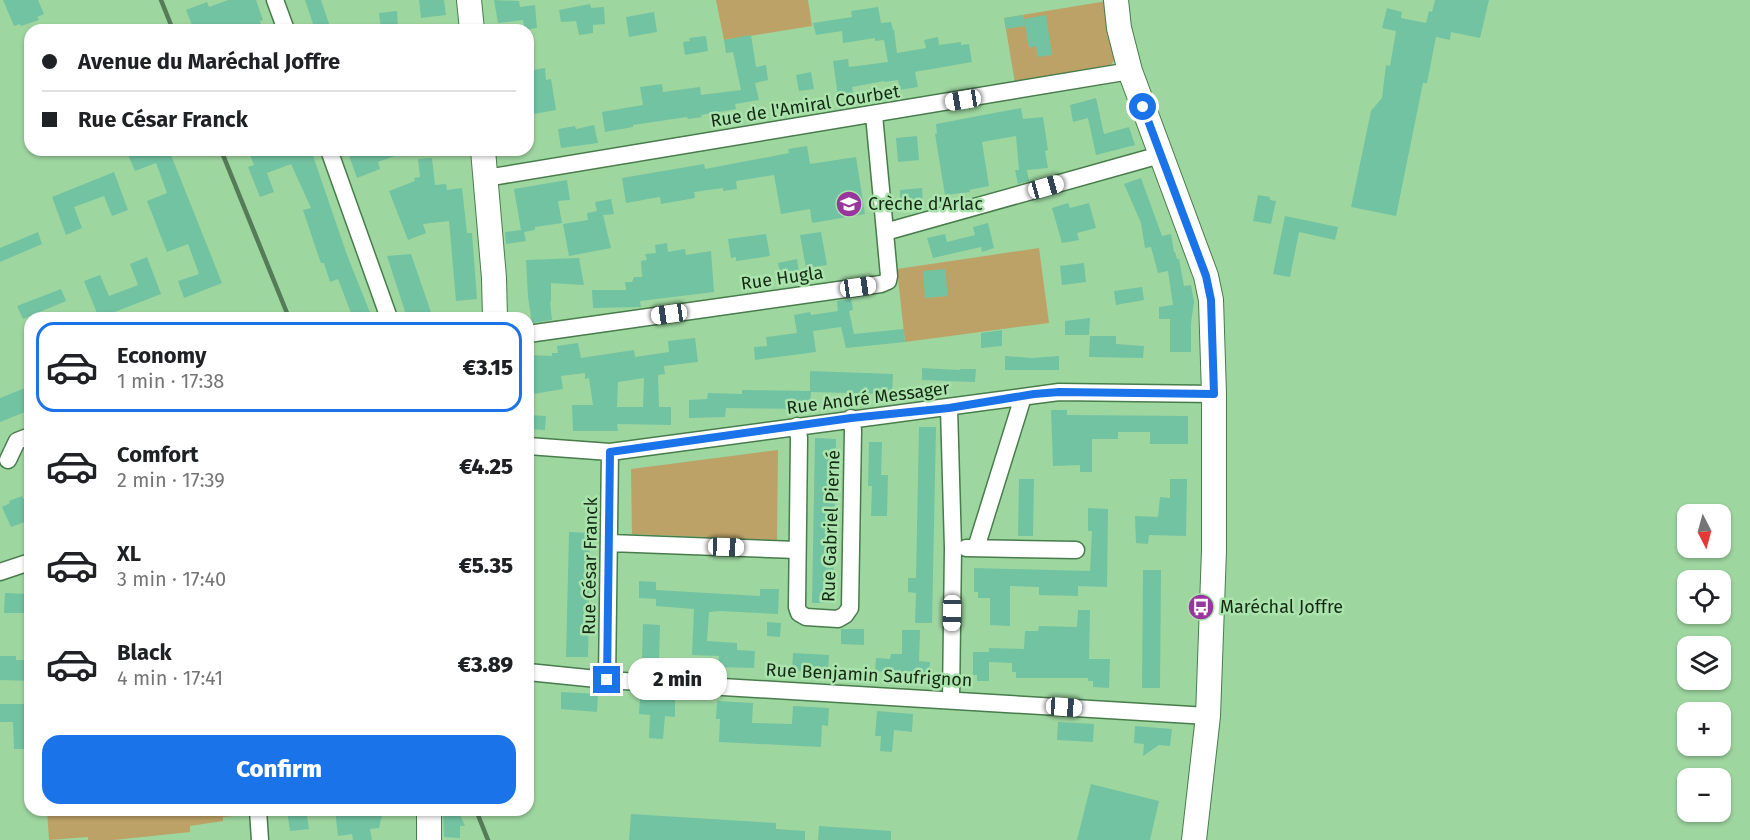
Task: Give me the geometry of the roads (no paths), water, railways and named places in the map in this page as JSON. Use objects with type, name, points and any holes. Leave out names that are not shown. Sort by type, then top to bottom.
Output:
[{"type":"street","points":[[275,0],[284,24]]},
{"type":"street","points":[[469,0],[471,24]]},
{"type":"street","points":[[1116,0],[1119,28],[1130,72],[1206,276],[1211,300],[1214,394],[1214,560],[1208,716],[1194,840]]},
{"type":"street","name":"Rue de l'Amiral Courbet","points":[[486,178],[1130,72]]},
{"type":"street","points":[[874,115],[885,232],[1160,155]]},
{"type":"street","points":[[331,156],[387,312]]},
{"type":"street","points":[[484,156],[495,312]]},
{"type":"street","name":"Rue Hugla","points":[[534,333],[881,284],[888,281],[889,276],[885,232]]},
{"type":"street","name":"Rue André Messager","points":[[534,446],[610,452],[1059,392],[1214,394]]},
{"type":"street","points":[[976,548],[1023,397]]},
{"type":"street","points":[[949,408],[953,548],[951,699]]},
{"type":"street","name":"Rue Gabriel Pierné","points":[[797,426],[799,438],[797,607],[799,613],[806,617],[838,619],[846,615],[850,608],[853,430],[851,418]]},
{"type":"street","points":[[8,460],[16,441],[24,438]]},
{"type":"street","name":"Rue César Franck","points":[[607,680],[610,452]]},
{"type":"street","points":[[609,543],[796,550]]},
{"type":"street","points":[[953,548],[1076,550]]},
{"type":"street","points":[[0,572],[24,564]]},
{"type":"street","name":"Rue Benjamin Saufrignon","points":[[534,673],[607,680],[1208,716]]},
{"type":"street","points":[[258,816],[260,840]]},
{"type":"street","points":[[429,816],[429,840]]},
{"type":"railway","points":[[161,0],[171,24]]},
{"type":"railway","points":[[223,156],[287,312]]},
{"type":"railway","points":[[478,816],[488,840]]},
{"type":"place","name":"Crèche d'Arlac","points":[[849,204]]},
{"type":"place","name":"Maréchal Joffre","points":[[1201,607]]}]
